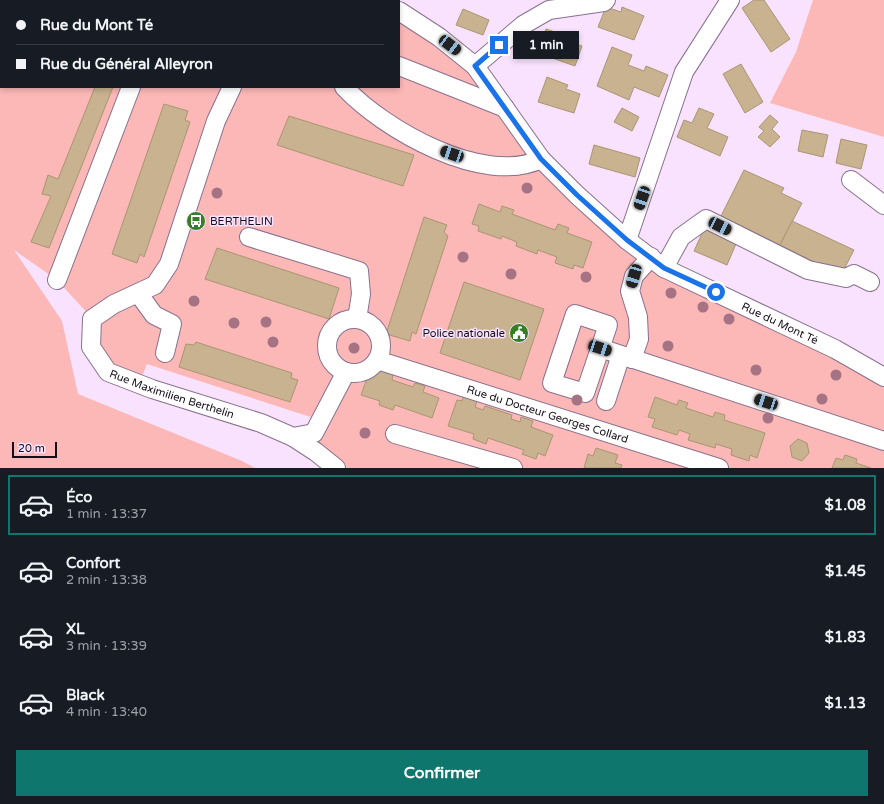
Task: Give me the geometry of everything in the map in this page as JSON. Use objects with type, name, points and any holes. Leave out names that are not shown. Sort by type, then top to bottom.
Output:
[{"type":"street","points":[[475,66],[523,25],[549,10],[604,2],[606,0]]},
{"type":"street","points":[[627,240],[684,72],[730,0]]},
{"type":"street","name":"Rue du Mont Té","points":[[400,12],[439,37],[475,66],[541,159],[577,195],[627,240],[657,262],[836,349],[884,377]]},
{"type":"street","points":[[400,66],[505,108]]},
{"type":"street","points":[[57,280],[131,88]]},
{"type":"street","name":"Rue Maximilien Berthelin","points":[[232,88],[216,121],[169,264],[155,285],[114,304],[92,319],[91,346],[108,372],[152,389],[261,423],[293,437]]},
{"type":"street","points":[[345,88],[385,122],[426,146],[478,163],[519,165],[533,163],[541,159]]},
{"type":"street","points":[[851,180],[884,206]]},
{"type":"street","points":[[606,401],[627,357],[639,339],[638,317],[630,290],[634,276],[657,262],[681,238],[706,219],[808,270],[846,278],[854,274],[870,282]]},
{"type":"street","points":[[249,237],[360,271],[361,294],[357,319]]},
{"type":"street","points":[[138,293],[154,315],[172,324],[165,354]]},
{"type":"street","points":[[357,319],[365,322],[373,327],[381,342],[377,360],[372,367],[364,371],[346,372],[338,368],[332,362],[326,345],[328,337],[339,323],[357,319]]},
{"type":"street","points":[[600,348],[884,440]]},
{"type":"street","name":"Rue du Docteur Georges Collard","points":[[377,360],[719,468]]},
{"type":"street","points":[[293,437],[314,433],[346,372]]},
{"type":"street","points":[[395,434],[513,468]]},
{"type":"street","points":[[293,437],[316,452],[336,468]]},
{"type":"shaded area","points":[[813,0],[884,0],[884,137],[770,103],[796,52]]},
{"type":"shaded area","points":[[400,12],[439,37],[627,240],[884,377],[884,468],[336,468],[293,437],[320,420],[147,364],[139,384],[108,372],[92,318],[57,280],[14,250],[62,321],[78,394],[242,461],[255,468],[0,468],[0,88],[400,88]]},
{"type":"building","points":[[754,0],[764,0],[790,39],[771,52],[742,8]]},
{"type":"building","points":[[606,7],[621,12],[622,7],[644,16],[634,40],[598,27]]},
{"type":"building","points":[[463,9],[489,20],[483,35],[456,25]]},
{"type":"building","points":[[546,29],[567,36],[566,40],[582,46],[575,66],[538,53]]},
{"type":"building","points":[[612,47],[632,55],[628,65],[644,71],[646,66],[668,75],[659,97],[634,87],[629,100],[597,86]]},
{"type":"building","points":[[741,64],[763,102],[745,113],[723,74]]},
{"type":"building","points":[[547,77],[568,85],[566,89],[580,94],[574,113],[538,102]]},
{"type":"building","points":[[95,88],[113,88],[49,248],[31,242],[51,196],[42,194],[48,175],[58,179]]},
{"type":"building","points":[[164,104],[188,111],[185,120],[190,122],[144,257],[140,254],[137,263],[112,254]]},
{"type":"building","points":[[622,108],[639,117],[632,131],[614,122]]},
{"type":"building","points":[[699,108],[714,114],[707,128],[728,137],[720,156],[677,137],[684,120],[692,123]]},
{"type":"building","points":[[770,115],[778,122],[772,129],[780,137],[770,147],[758,137],[764,131],[759,127]]},
{"type":"building","points":[[289,116],[414,155],[403,186],[277,145]]},
{"type":"building","points":[[802,130],[828,135],[823,157],[798,151]]},
{"type":"building","points":[[841,139],[867,145],[861,169],[836,163]]},
{"type":"building","points":[[594,145],[640,158],[635,177],[589,164]]},
{"type":"building","points":[[744,170],[784,188],[781,193],[802,203],[780,245],[721,216]]},
{"type":"building","points":[[479,204],[500,212],[502,206],[514,210],[512,214],[555,230],[558,224],[569,228],[567,233],[592,242],[583,268],[574,265],[573,269],[555,263],[557,257],[538,250],[537,254],[516,246],[517,242],[502,236],[501,239],[478,231],[479,226],[472,224]]},
{"type":"building","points":[[424,217],[447,225],[444,232],[448,236],[416,334],[412,332],[410,341],[386,334]]},
{"type":"building","points":[[792,221],[854,250],[841,275],[780,245]]},
{"type":"building","points":[[704,229],[736,244],[727,265],[694,251]]},
{"type":"building","points":[[217,248],[339,288],[329,319],[205,279]]},
{"type":"building","points":[[464,282],[544,309],[520,380],[440,353]]},
{"type":"building","points":[[196,342],[292,373],[291,378],[298,380],[290,402],[179,367],[186,344],[194,345]]},
{"type":"building","points":[[378,369],[393,374],[392,380],[413,387],[415,383],[425,386],[423,392],[439,398],[432,418],[395,405],[393,410],[379,405],[380,401],[361,395],[369,373],[376,375]]},
{"type":"building","points":[[463,397],[477,401],[475,407],[483,410],[485,406],[512,415],[511,419],[520,422],[521,417],[533,421],[531,427],[553,435],[545,456],[538,453],[536,459],[522,454],[524,450],[488,438],[486,444],[473,439],[474,434],[448,426],[457,400],[462,401]]},
{"type":"building","points":[[655,397],[677,405],[679,400],[688,403],[686,408],[713,417],[715,412],[725,415],[724,420],[765,433],[757,458],[750,455],[749,461],[731,455],[732,449],[716,444],[715,448],[688,440],[690,434],[679,430],[677,435],[652,427],[655,419],[648,417]]},
{"type":"building","points":[[798,439],[807,443],[809,453],[802,461],[792,457],[790,446]]},
{"type":"building","points":[[596,448],[618,455],[615,463],[622,465],[621,468],[584,468],[588,454],[593,456]]},
{"type":"building","points":[[845,455],[857,459],[856,463],[871,468],[832,468],[836,458],[843,460]]},
{"type":"place","name":"BERTHELIN","points":[[196,221]]},
{"type":"place","name":"Police nationale","points":[[519,333]]},
{"type":"route","points":[[499,45],[475,66],[541,159],[577,195],[627,240],[664,268],[716,292]]}]
